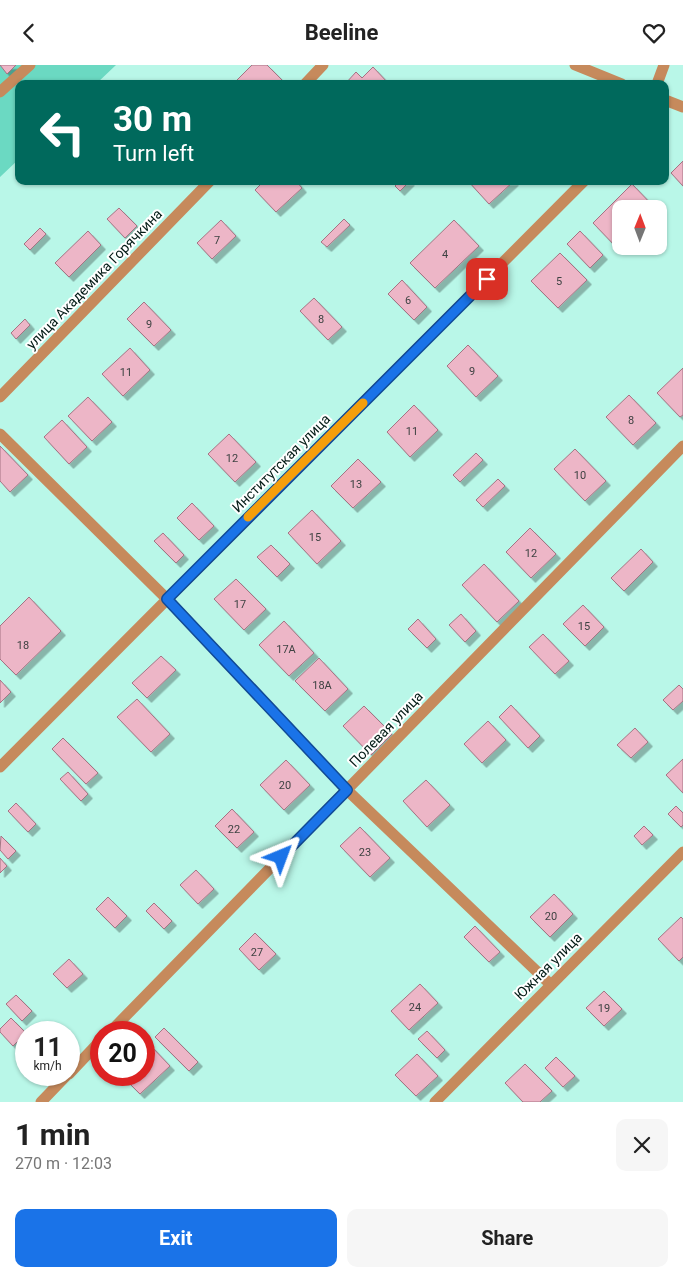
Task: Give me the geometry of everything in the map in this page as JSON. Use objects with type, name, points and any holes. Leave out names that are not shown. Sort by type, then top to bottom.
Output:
[{"type":"lane","points":[[0,93],[30,65]]},
{"type":"lane","points":[[309,80],[323,65]]},
{"type":"lane","points":[[575,65],[612,80]]},
{"type":"lane","points":[[658,80],[664,65]]},
{"type":"lane","points":[[669,102],[683,107]]},
{"type":"lane","name":"улица Академика Горячкина","points":[[0,397],[206,185]]},
{"type":"lane","name":"Институтская улица","points":[[0,767],[580,185]]},
{"type":"lane","points":[[0,434],[167,599],[347,790],[550,984]]},
{"type":"lane","name":"Полевая улица","points":[[121,1021],[683,446]]},
{"type":"lane","name":"Южная улица","points":[[435,1102],[683,852]]},
{"type":"lane","points":[[80,1062],[90,1052]]},
{"type":"lane","points":[[41,1102],[56,1086]]},
{"type":"green space","points":[[0,65],[116,65],[100,80],[15,80],[15,163],[0,177]]},
{"type":"building","points":[[0,65],[16,65],[7,74]]},
{"type":"building","points":[[252,65],[267,65],[282,80],[237,80]]},
{"type":"building","points":[[373,67],[385,80],[349,80],[356,72],[362,78]]},
{"type":"building","points":[[683,161],[683,186],[671,173]]},
{"type":"building","points":[[260,185],[299,185],[302,188],[276,212],[255,190]]},
{"type":"building","points":[[396,185],[406,185],[400,191]]},
{"type":"building","points":[[472,185],[510,185],[489,204]]},
{"type":"building","points":[[631,185],[647,200],[616,200]]},
{"type":"building","points":[[612,204],[612,243],[593,223]]},
{"type":"building","points":[[119,208],[137,226],[125,238],[107,219]]},
{"type":"building","points":[[344,219],[350,225],[327,247],[321,242]]},
{"type":"building","points":[[221,220],[236,236],[212,259],[197,243]]},
{"type":"building","points":[[454,220],[479,246],[435,288],[410,263]]},
{"type":"building","points":[[40,228],[46,234],[30,250],[24,244]]},
{"type":"building","points":[[88,231],[101,245],[69,277],[55,263]]},
{"type":"building","points":[[580,231],[603,255],[590,268],[567,244]]},
{"type":"building","points":[[560,253],[587,280],[558,308],[531,281]]},
{"type":"building","points":[[402,280],[427,307],[414,320],[388,294]]},
{"type":"building","points":[[314,298],[342,327],[328,340],[300,311]]},
{"type":"building","points":[[144,302],[171,330],[154,346],[127,319]]},
{"type":"building","points":[[25,319],[30,325],[16,339],[11,333]]},
{"type":"building","points":[[468,345],[498,376],[476,397],[447,366]]},
{"type":"building","points":[[130,348],[150,370],[123,396],[102,374]]},
{"type":"building","points":[[683,368],[683,415],[680,417],[657,393]]},
{"type":"building","points":[[629,395],[656,423],[633,445],[606,417]]},
{"type":"building","points":[[88,397],[112,422],[92,441],[68,416]]},
{"type":"building","points":[[414,405],[438,430],[410,457],[387,432]]},
{"type":"building","points":[[62,420],[87,447],[69,464],[44,437]]},
{"type":"building","points":[[229,434],[256,462],[235,482],[208,454]]},
{"type":"building","points":[[0,446],[28,475],[10,492],[0,481]]},
{"type":"building","points":[[575,449],[606,481],[585,501],[554,469]]},
{"type":"building","points":[[476,453],[483,460],[460,482],[453,475]]},
{"type":"building","points":[[358,459],[381,482],[353,508],[331,486]]},
{"type":"building","points":[[498,479],[505,486],[483,507],[476,500]]},
{"type":"building","points":[[192,503],[214,526],[199,540],[177,518]]},
{"type":"building","points":[[312,510],[341,541],[317,564],[288,533]]},
{"type":"building","points":[[530,528],[556,554],[531,578],[506,552]]},
{"type":"building","points":[[163,533],[184,555],[176,563],[154,541]]},
{"type":"building","points":[[271,545],[290,564],[277,577],[257,557]]},
{"type":"building","points":[[641,549],[653,562],[624,591],[611,578]]},
{"type":"building","points":[[484,564],[519,601],[497,622],[462,585]]},
{"type":"building","points":[[236,579],[266,609],[244,630],[214,599]]},
{"type":"building","points":[[29,597],[61,631],[16,675],[0,659],[0,626]]},
{"type":"building","points":[[583,605],[604,627],[585,646],[563,624]]},
{"type":"building","points":[[461,614],[476,631],[465,642],[449,625]]},
{"type":"building","points":[[418,619],[436,639],[427,648],[408,629]]},
{"type":"building","points":[[284,621],[314,653],[289,676],[259,645]]},
{"type":"building","points":[[543,634],[569,661],[555,674],[529,647]]},
{"type":"building","points":[[161,656],[176,670],[147,698],[132,683]]},
{"type":"building","points":[[319,658],[348,689],[325,711],[295,681]]},
{"type":"building","points":[[0,680],[11,692],[0,703]]},
{"type":"building","points":[[679,685],[683,689],[683,701],[673,710],[663,700]]},
{"type":"building","points":[[137,699],[170,734],[151,752],[117,717]]},
{"type":"building","points":[[511,705],[540,736],[528,748],[499,717]]},
{"type":"building","points":[[364,706],[392,734],[371,755],[343,726]]},
{"type":"building","points":[[488,721],[506,740],[482,763],[464,744]]},
{"type":"building","points":[[635,728],[648,742],[631,758],[617,745]]},
{"type":"building","points":[[63,738],[98,773],[86,784],[52,749]]},
{"type":"building","points":[[683,759],[683,793],[666,775]]},
{"type":"building","points":[[286,760],[310,785],[284,810],[260,785]]},
{"type":"building","points":[[68,772],[88,794],[81,801],[60,779]]},
{"type":"building","points":[[426,780],[450,805],[427,827],[403,801]]},
{"type":"building","points":[[16,803],[36,824],[28,832],[8,811]]},
{"type":"building","points":[[676,806],[683,813],[683,825],[681,827],[668,814]]},
{"type":"building","points":[[232,809],[254,832],[237,848],[215,826]]},
{"type":"building","points":[[644,826],[653,835],[642,845],[634,836]]},
{"type":"building","points":[[360,827],[390,858],[370,877],[340,846]]},
{"type":"building","points":[[1,836],[16,851],[8,859],[0,850]]},
{"type":"building","points":[[0,858],[7,866],[0,873]]},
{"type":"building","points":[[196,870],[214,889],[198,904],[180,885]]},
{"type":"building","points":[[554,894],[573,914],[550,937],[530,917]]},
{"type":"building","points":[[108,897],[127,916],[115,928],[96,909]]},
{"type":"building","points":[[154,903],[172,921],[164,929],[146,911]]},
{"type":"building","points":[[681,917],[683,919],[683,957],[679,961],[658,939]]},
{"type":"building","points":[[475,926],[500,952],[489,962],[464,937]]},
{"type":"building","points":[[255,933],[276,954],[259,970],[239,949]]},
{"type":"building","points":[[69,959],[83,974],[67,988],[53,974]]},
{"type":"building","points":[[420,984],[438,1003],[409,1030],[391,1011]]},
{"type":"building","points":[[604,991],[622,1009],[604,1026],[586,1008]]},
{"type":"building","points":[[16,995],[32,1011],[22,1021],[6,1004]]},
{"type":"building","points":[[11,1018],[15,1022],[15,1044],[13,1046],[0,1032],[0,1029]]},
{"type":"building","points":[[164,1028],[198,1062],[189,1071],[155,1037]]},
{"type":"building","points":[[427,1031],[445,1050],[437,1058],[418,1039]]},
{"type":"building","points":[[155,1050],[170,1066],[155,1080]]},
{"type":"building","points":[[417,1054],[438,1076],[416,1096],[395,1075]]},
{"type":"building","points":[[556,1057],[575,1076],[563,1087],[545,1068]]},
{"type":"building","points":[[525,1064],[552,1091],[540,1102],[523,1102],[505,1083]]},
{"type":"building","points":[[132,1086],[149,1086],[140,1094]]},
{"type":"slow traffic","points":[[248,517],[363,403]]},
{"type":"route","points":[[281,857],[347,790],[167,599],[487,279]]}]
